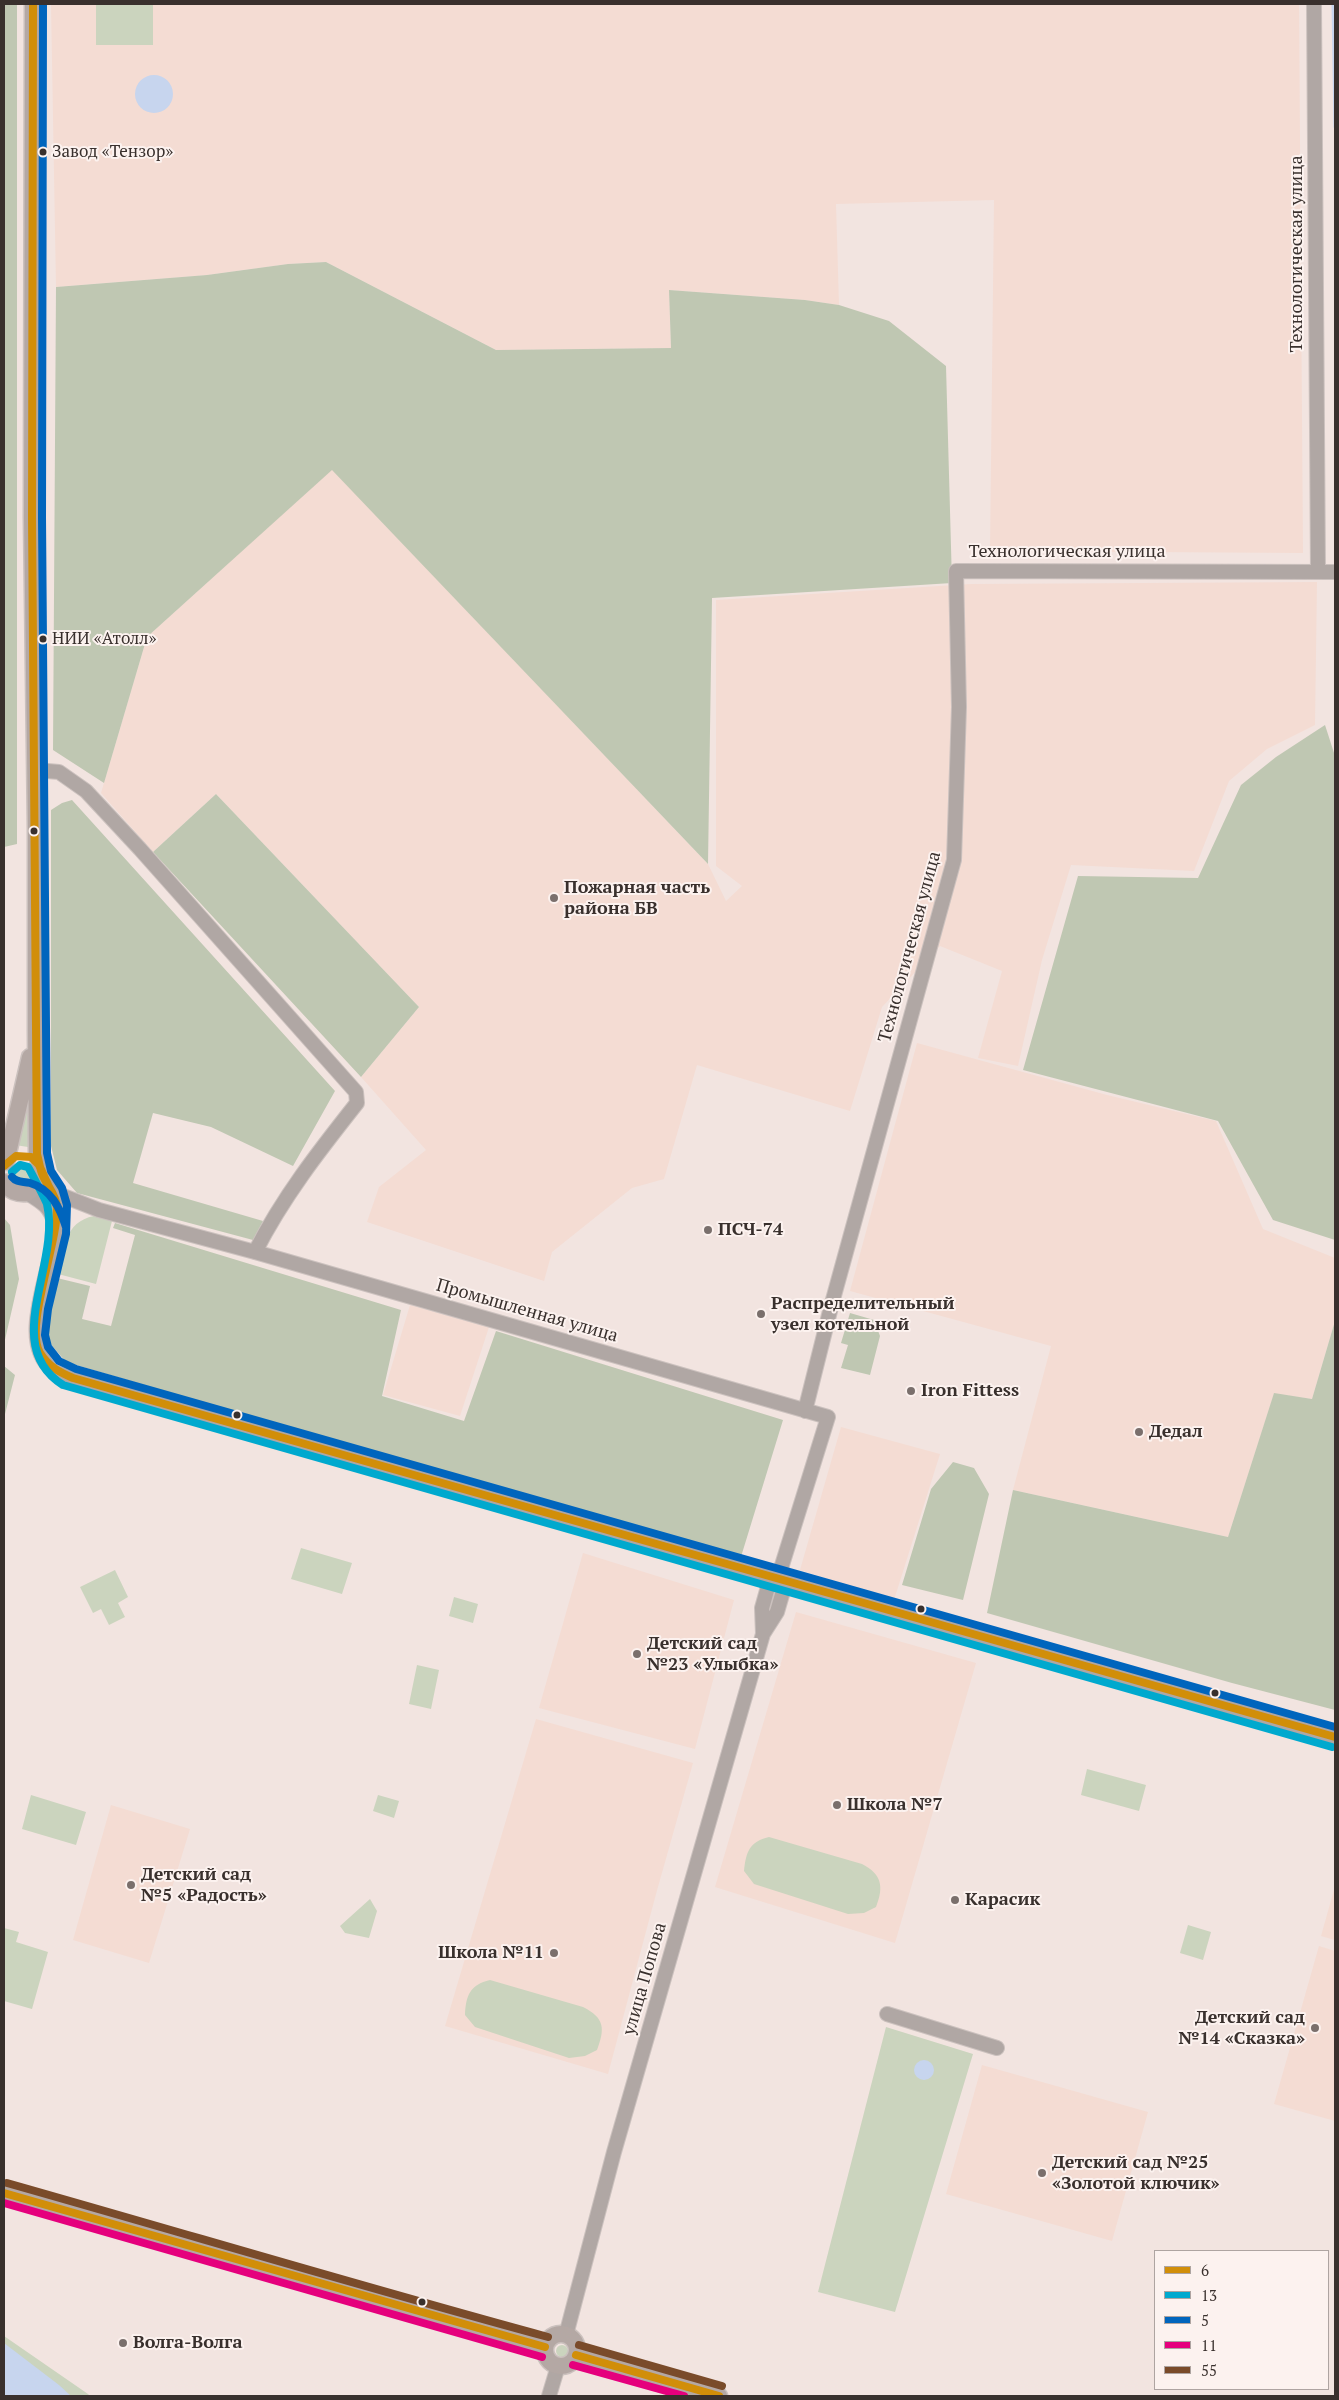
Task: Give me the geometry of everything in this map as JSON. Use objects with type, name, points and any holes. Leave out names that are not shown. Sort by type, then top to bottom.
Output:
[{"type":"main road","points":[[5,1184],[16,1193],[27,1193],[39,1184],[41,1170],[37,1154],[36,770],[32,517],[33,4]]},
{"type":"main road","points":[[5,1164],[36,1030]]},
{"type":"main road","points":[[5,1164],[18,1154],[26,1154],[33,1158],[41,1170]]},
{"type":"main road","points":[[4,2193],[169,2239],[352,2294],[545,2347]]},
{"type":"main road","points":[[566,2335],[575,2343],[576,2355],[569,2364],[558,2366],[548,2359],[545,2347],[553,2337],[566,2335]]},
{"type":"main road","points":[[576,2355],[719,2396]]},
{"type":"street","name":"Технологическая улица","points":[[805,1411],[832,1303],[954,860],[960,707],[956,571],[1318,572],[1314,4]]},
{"type":"street","points":[[1318,572],[1335,572]]},
{"type":"street","points":[[36,770],[59,772],[86,791],[140,848],[356,1092],[358,1103],[303,1172],[273,1217],[255,1252]]},
{"type":"street","points":[[41,1170],[53,1192],[57,1205],[56,1233],[38,1307],[35,1336],[39,1352],[53,1370],[104,1387],[1335,1737]]},
{"type":"street","name":"Промышленная улица","points":[[53,1192],[99,1210],[255,1252],[828,1417],[778,1578]]},
{"type":"street","points":[[27,1193],[44,1203],[50,1210],[56,1233]]},
{"type":"street","name":"улица Попова","points":[[566,2335],[614,2152],[763,1634],[777,1612],[778,1578]]},
{"type":"street","points":[[887,2014],[997,2048]]},
{"type":"street","points":[[549,2396],[558,2366]]},
{"type":"shaded area","points":[[51,4],[1299,4],[1303,553],[990,551],[994,200],[836,204],[839,305],[805,300],[669,290],[671,348],[496,350],[326,262],[288,264],[207,275],[56,287]]},
{"type":"shaded area","points":[[332,469],[708,864],[726,901],[742,886],[716,866],[716,600],[971,584],[1317,582],[1315,725],[1267,749],[1229,781],[1194,871],[1071,865],[1042,960],[1018,1066],[978,1058],[1002,971],[940,946],[882,1007],[850,1111],[697,1065],[664,1179],[632,1188],[552,1252],[544,1281],[367,1222],[379,1187],[426,1150],[361,1077],[419,1007],[216,794],[153,852],[101,793],[147,637]]},
{"type":"shaded area","points":[[917,1043],[1107,1095],[1216,1121],[1263,1229],[1335,1258],[1335,1321],[1312,1399],[1274,1394],[1228,1537],[1013,1490],[1051,1346],[850,1291]]},
{"type":"shaded area","points":[[410,1305],[489,1327],[460,1416],[383,1395]]},
{"type":"shaded area","points":[[841,1427],[940,1454],[894,1600],[800,1570]]},
{"type":"shaded area","name":"Детский сад №23 «Улыбка»","points":[[583,1553],[734,1600],[695,1749],[539,1708]]},
{"type":"shaded area","name":"Школа №7","points":[[796,1612],[976,1663],[895,1943],[715,1887]]},
{"type":"shaded area","name":"Школа №11","points":[[536,1719],[693,1763],[608,2074],[445,2026]]},
{"type":"shaded area","name":"Детский сад №5 «Радость»","points":[[111,1805],[190,1829],[149,1963],[73,1940]]},
{"type":"shaded area","points":[[1335,1886],[1335,1940],[1321,1936]]},
{"type":"shaded area","name":"Детский сад №14 «Сказка»","points":[[1319,1946],[1335,1951],[1335,2121],[1274,2104]]},
{"type":"shaded area","name":"Детский сад №25 «Золотой ключик»","points":[[982,2065],[1148,2112],[1112,2241],[946,2194]]},
{"type":"green space","points":[[4,4],[17,4],[17,844],[4,847]]},
{"type":"green space","points":[[96,4],[153,4],[153,45],[96,45]]},
{"type":"green space","points":[[326,262],[496,350],[671,348],[669,290],[805,300],[839,305],[889,321],[946,366],[952,583],[712,598],[708,864],[332,470],[147,637],[104,783],[53,750],[56,287],[207,275],[288,264]]},
{"type":"green space","points":[[1325,725],[1335,756],[1335,1240],[1273,1220],[1218,1121],[1023,1070],[1078,876],[1198,878],[1241,785],[1276,757]]},
{"type":"green space","points":[[216,794],[419,1007],[361,1077],[153,852]]},
{"type":"green space","points":[[72,800],[335,1091],[293,1166],[211,1127],[153,1113],[133,1183],[263,1221],[253,1240],[77,1193],[57,1170],[51,1146],[51,810],[62,803]]},
{"type":"green space","points":[[27,1103],[29,1104],[28,1147],[15,1145]]},
{"type":"green space","points":[[22,1162],[30,1166],[34,1174],[30,1182],[22,1186],[14,1182],[10,1174],[14,1166]]},
{"type":"green space","points":[[94,1216],[112,1221],[96,1284],[58,1274],[64,1246],[71,1230],[84,1219]]},
{"type":"green space","points":[[4,1218],[10,1225],[19,1279],[4,1344]]},
{"type":"green space","points":[[115,1223],[401,1310],[382,1396],[464,1421],[496,1331],[783,1420],[740,1560],[66,1362],[42,1334],[57,1278],[90,1286],[82,1319],[111,1326],[135,1235],[113,1228]]},
{"type":"green space","points":[[850,1313],[874,1320],[880,1336],[870,1375],[841,1368],[848,1345],[841,1343]]},
{"type":"green space","points":[[1335,1321],[1335,1710],[1232,1683],[987,1613],[1013,1490],[1228,1537],[1274,1393],[1312,1399]]},
{"type":"green space","points":[[4,1366],[15,1375],[4,1418]]},
{"type":"green space","points":[[953,1462],[974,1468],[989,1494],[963,1600],[902,1585],[931,1489]]},
{"type":"green space","points":[[301,1548],[352,1563],[342,1594],[291,1579]]},
{"type":"green space","points":[[115,1570],[128,1597],[118,1603],[125,1617],[109,1625],[101,1609],[93,1613],[80,1587]]},
{"type":"green space","points":[[454,1597],[478,1604],[473,1623],[449,1616]]},
{"type":"green space","points":[[417,1665],[439,1670],[431,1709],[409,1704]]},
{"type":"green space","points":[[1087,1769],[1146,1785],[1139,1811],[1081,1795]]},
{"type":"green space","points":[[31,1795],[86,1812],[76,1845],[22,1829]]},
{"type":"green space","points":[[378,1795],[399,1801],[394,1818],[373,1811]]},
{"type":"green space","points":[[769,1837],[862,1864],[869,1868],[880,1882],[879,1900],[876,1907],[864,1913],[848,1914],[754,1884],[744,1871],[746,1858],[753,1845]]},
{"type":"green space","points":[[370,1899],[377,1911],[369,1938],[345,1933],[340,1926]]},
{"type":"green space","points":[[1188,1925],[1211,1932],[1203,1960],[1180,1953]]},
{"type":"green space","points":[[4,1928],[19,1932],[16,1942],[48,1952],[32,2009],[4,2001]]},
{"type":"green space","points":[[490,1980],[583,2007],[590,2011],[596,2015],[602,2030],[597,2050],[585,2056],[569,2058],[475,2027],[465,2015],[468,1996],[478,1985]]},
{"type":"green space","points":[[886,2027],[973,2054],[895,2312],[818,2292]]},
{"type":"green space","points":[[4,2336],[88,2394],[90,2396],[4,2396]]},
{"type":"green space","points":[[560,2345],[564,2345],[568,2351],[564,2357],[560,2357],[556,2353],[556,2349]]},
{"type":"water","points":[[154,75],[161,76],[167,81],[172,87],[172,101],[167,107],[161,112],[154,113],[147,112],[141,107],[136,101],[135,94],[136,87],[141,81],[147,76]]},
{"type":"water","points":[[924,2060],[931,2063],[934,2070],[931,2077],[924,2080],[917,2077],[914,2070],[917,2063]]},
{"type":"water","points":[[4,2343],[59,2385],[71,2396],[4,2396]]},
{"type":"waterway","points":[[1333,4],[1335,127]]},
{"type":"transit line","name":"6","points":[[33,4],[32,517],[37,1154],[42,1174],[57,1207],[53,1241],[36,1325],[36,1341],[43,1358],[63,1374],[73,1378],[1335,1737]]},
{"type":"transit line","name":"5","points":[[43,4],[42,517],[47,1153],[51,1171],[62,1188],[67,1205],[66,1234],[48,1309],[45,1335],[48,1347],[59,1361],[76,1369],[1335,1727]]},
{"type":"transit line","name":"6","points":[[4,1166],[16,1156],[31,1157],[39,1165],[49,1187]]},
{"type":"transit line","name":"13","points":[[12,1172],[20,1165],[28,1167],[47,1204],[49,1228],[47,1252],[34,1326],[36,1348],[45,1368],[63,1385],[1332,1747]]},
{"type":"transit line","name":"5","points":[[12,1177],[44,1190],[58,1206],[66,1227]]},
{"type":"transit line","name":"55","points":[[7,2183],[548,2337]]},
{"type":"transit line","name":"6","points":[[4,2193],[545,2347]]},
{"type":"transit line","name":"11","points":[[4,2203],[542,2357]]},
{"type":"transit line","name":"55","points":[[579,2345],[722,2386]]},
{"type":"transit line","name":"6","points":[[576,2355],[719,2396]]},
{"type":"transit line","name":"11","points":[[573,2365],[684,2396]]},
{"type":"place","name":"Завод «Тензор»","points":[[43,152]]},
{"type":"place","name":"НИИ «Атолл»","points":[[43,639]]},
{"type":"place","name":"Пожарная часть района БВ","points":[[554,898]]},
{"type":"place","name":"ПСЧ-74","points":[[708,1230]]},
{"type":"place","name":"Распределительный узел котельной","points":[[761,1314]]},
{"type":"place","name":"Iron Fittess","points":[[911,1391]]},
{"type":"place","name":"Дедал","points":[[1139,1432]]},
{"type":"place","name":"Детский сад №23 «Улыбка»","points":[[637,1654]]},
{"type":"place","name":"Школа №7","points":[[837,1805]]},
{"type":"place","name":"Детский сад №5 «Радость»","points":[[131,1885]]},
{"type":"place","name":"Карасик","points":[[955,1900]]},
{"type":"place","name":"Школа №11","points":[[554,1953]]},
{"type":"place","name":"Детский сад №14 «Сказка»","points":[[1315,2028]]},
{"type":"place","name":"Детский сад №25 «Золотой ключик»","points":[[1042,2173]]},
{"type":"place","name":"Волга-Волга","points":[[123,2343]]}]
